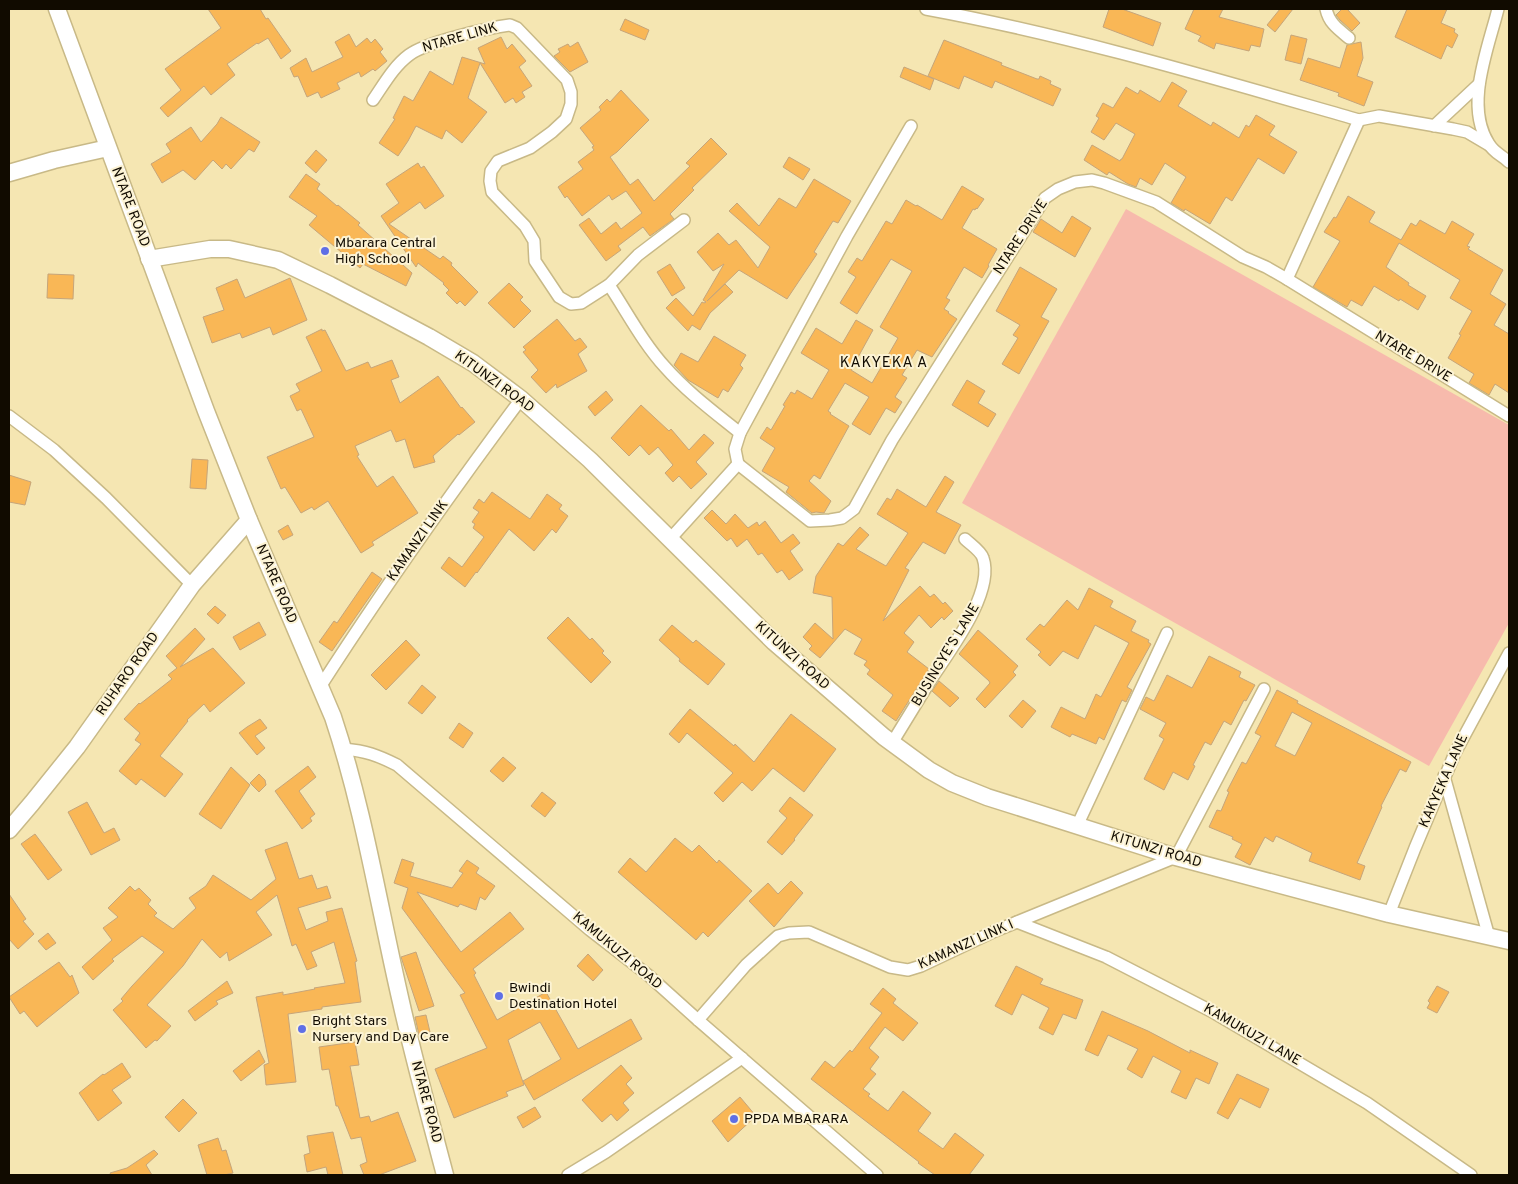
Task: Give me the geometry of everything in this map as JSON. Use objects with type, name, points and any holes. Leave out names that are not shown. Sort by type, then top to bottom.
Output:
[{"type":"street","name":"NTARE ROAD","points":[[57,9],[206,412],[249,520],[333,717],[344,749],[415,1062],[445,1175]]},
{"type":"street","points":[[926,9],[963,12],[1151,60],[1359,120],[1379,116],[1467,132],[1489,145]]},
{"type":"street","points":[[1326,9],[1332,25],[1349,38]]},
{"type":"street","points":[[1498,9],[1479,84],[1478,117],[1482,133],[1489,145],[1496,153],[1509,162]]},
{"type":"street","name":"NTARE LINK","points":[[373,100],[394,70],[410,54],[433,44],[510,25],[517,28],[567,80],[571,92],[571,104],[566,119],[530,148],[498,161],[491,172],[490,181],[492,192],[526,226],[534,241],[535,261],[559,297],[571,304],[581,303],[609,285],[638,255],[684,220]]},
{"type":"street","points":[[1434,126],[1479,84]]},
{"type":"street","points":[[1287,279],[1359,120]]},
{"type":"street","points":[[670,539],[738,464],[735,448],[740,433],[846,236],[911,126]]},
{"type":"street","points":[[9,173],[54,160],[108,148]]},
{"type":"street","name":"NTARE DRIVE","points":[[738,464],[810,520],[842,518],[854,509],[892,440],[1044,198],[1058,189],[1075,182],[1092,180],[1156,202],[1243,257],[1287,279],[1509,416]]},
{"type":"street","name":"KITUNZI ROAD","points":[[149,258],[210,249],[229,249],[278,260],[429,337],[473,363],[521,399],[590,460],[774,642],[892,743],[929,770],[952,783],[987,797],[1176,857],[1389,914],[1509,941]]},
{"type":"street","points":[[609,285],[655,356],[692,394],[740,433]]},
{"type":"street","name":"KAMANZI LINK","points":[[320,688],[365,617],[440,508],[521,399]]},
{"type":"street","points":[[9,416],[54,450],[106,498],[192,585]]},
{"type":"street","name":"RUHARO ROAD","points":[[9,830],[77,747],[192,585],[249,520]]},
{"type":"street","name":"BUSINGYE'S LANE","points":[[892,743],[966,626],[979,599],[985,572],[983,557],[965,539]]},
{"type":"street","points":[[1077,826],[1167,633]]},
{"type":"street","name":"KAKYEKA LANE","points":[[1389,914],[1444,776],[1509,653]]},
{"type":"street","points":[[1176,857],[1264,689]]},
{"type":"street","name":"KAMUKUZI ROAD","points":[[344,749],[362,750],[397,764],[590,930],[648,975],[877,1175]]},
{"type":"street","points":[[1444,776],[1489,937]]},
{"type":"street","name":"KAMANZI LINK I","points":[[698,1020],[746,965],[778,936],[789,933],[809,932],[890,967],[908,970],[921,966],[1017,922],[1176,857]]},
{"type":"street","name":"KAMUKUZI LANE","points":[[1017,922],[1106,957],[1211,1011],[1367,1103],[1471,1175]]},
{"type":"street","points":[[568,1175],[606,1152],[742,1058]]},
{"type":"shaded area","points":[[1126,209],[1509,425],[1509,623],[1429,766],[962,503]]},
{"type":"building","points":[[208,9],[260,9],[291,51],[281,59],[268,38],[257,43],[227,64],[235,75],[211,95],[204,86],[168,117],[160,108],[181,90],[165,69],[221,28]]},
{"type":"building","points":[[1109,9],[1122,9],[1161,23],[1153,46],[1103,27]]},
{"type":"building","points":[[1194,9],[1223,9],[1219,17],[1264,29],[1260,47],[1251,45],[1249,51],[1216,43],[1214,49],[1198,41],[1201,36],[1185,29]]},
{"type":"building","points":[[1280,9],[1293,9],[1275,32],[1267,25]]},
{"type":"building","points":[[1342,9],[1347,9],[1360,23],[1352,31],[1336,15]]},
{"type":"building","points":[[1407,9],[1447,9],[1441,23],[1455,29],[1454,32],[1458,35],[1452,48],[1447,45],[1441,59],[1395,37]]},
{"type":"building","points":[[625,19],[649,30],[645,40],[620,30]]},
{"type":"building","points":[[349,34],[356,47],[367,38],[371,43],[375,39],[383,49],[380,52],[387,61],[375,71],[373,69],[361,77],[359,72],[337,83],[340,89],[321,98],[318,92],[307,97],[298,76],[294,77],[290,68],[306,58],[312,72],[343,57],[335,42]]},
{"type":"building","points":[[1291,35],[1307,39],[1301,64],[1285,60]]},
{"type":"building","points":[[501,37],[507,49],[512,44],[526,61],[519,67],[532,86],[522,92],[525,97],[516,103],[513,98],[505,103],[480,63],[468,98],[487,112],[462,143],[446,130],[442,139],[416,126],[398,156],[379,143],[395,119],[393,118],[404,96],[413,101],[430,71],[453,85],[462,57],[485,64],[478,48]]},
{"type":"building","points":[[944,40],[1037,79],[1040,76],[1051,81],[1050,84],[1061,89],[1053,106],[995,81],[992,88],[964,76],[959,89],[928,76]]},
{"type":"building","points":[[578,42],[588,62],[570,72],[554,56],[560,52],[558,49],[568,44],[570,47]]},
{"type":"building","points":[[1361,42],[1363,58],[1357,76],[1373,82],[1364,106],[1338,96],[1339,93],[1300,80],[1308,58],[1340,68],[1347,45]]},
{"type":"building","points":[[904,67],[934,79],[930,90],[900,77]]},
{"type":"building","points":[[1172,82],[1187,91],[1178,106],[1211,126],[1213,122],[1239,138],[1246,125],[1249,127],[1256,115],[1275,126],[1269,135],[1297,152],[1284,174],[1258,158],[1232,201],[1226,197],[1210,224],[1171,203],[1186,177],[1165,163],[1152,185],[1140,178],[1136,187],[1109,172],[1107,175],[1084,160],[1092,145],[1120,161],[1135,134],[1116,123],[1104,140],[1091,132],[1099,118],[1096,116],[1103,103],[1113,108],[1126,87],[1138,94],[1140,90],[1160,102]]},
{"type":"building","points":[[621,90],[649,120],[610,157],[630,185],[638,179],[654,201],[690,166],[686,163],[711,138],[727,154],[692,188],[694,190],[670,214],[674,219],[650,236],[643,227],[618,246],[621,250],[606,261],[579,225],[589,218],[601,234],[616,222],[621,229],[642,213],[626,191],[612,200],[609,195],[582,216],[567,196],[565,198],[558,187],[583,169],[578,162],[594,150],[592,147],[594,146],[580,128],[601,110],[599,107],[607,99],[610,102]]},
{"type":"building","points":[[221,117],[260,142],[254,152],[249,149],[231,169],[226,164],[222,169],[213,160],[195,180],[183,170],[162,183],[151,164],[171,152],[166,144],[191,127],[201,142]]},
{"type":"building","points":[[316,150],[327,160],[316,173],[305,163]]},
{"type":"building","points":[[789,157],[810,169],[803,180],[783,167]]},
{"type":"building","points":[[418,163],[421,168],[424,166],[444,196],[425,209],[420,202],[389,224],[440,259],[443,256],[452,263],[451,265],[478,292],[465,306],[460,301],[457,304],[446,293],[449,290],[444,283],[418,263],[416,267],[381,216],[399,203],[386,184]]},
{"type":"building","points":[[306,174],[320,184],[317,189],[360,223],[358,225],[412,273],[406,286],[363,264],[360,268],[309,225],[317,216],[289,197]]},
{"type":"building","points":[[814,179],[851,201],[838,223],[833,221],[814,252],[817,254],[787,299],[739,270],[707,301],[725,284],[733,292],[710,313],[700,330],[692,325],[688,331],[666,308],[676,298],[693,316],[702,302],[706,302],[703,300],[724,264],[713,271],[697,252],[718,233],[729,245],[736,240],[758,268],[770,247],[729,211],[737,203],[759,226],[779,198],[796,208]]},
{"type":"building","points":[[962,186],[984,199],[977,209],[973,209],[962,228],[997,249],[982,278],[964,267],[946,298],[950,300],[944,309],[957,319],[932,357],[917,350],[902,375],[907,378],[895,397],[902,402],[895,413],[886,408],[870,435],[852,424],[869,397],[845,383],[828,411],[849,426],[820,479],[814,475],[809,481],[831,501],[824,513],[812,513],[786,492],[789,487],[762,471],[775,448],[760,438],[767,427],[771,430],[791,392],[795,394],[797,390],[812,399],[829,370],[801,353],[816,328],[842,344],[856,320],[873,330],[851,370],[872,383],[898,338],[880,327],[912,271],[891,259],[857,314],[840,303],[856,277],[848,272],[857,258],[862,261],[886,221],[892,224],[906,200],[942,220]]},
{"type":"building","points":[[1348,196],[1375,212],[1369,222],[1401,240],[1411,223],[1416,226],[1420,220],[1445,234],[1452,221],[1474,234],[1467,246],[1470,247],[1468,249],[1503,270],[1490,294],[1506,304],[1494,325],[1509,334],[1509,393],[1495,384],[1489,395],[1469,383],[1474,374],[1448,358],[1472,311],[1450,298],[1460,280],[1399,243],[1386,267],[1409,283],[1408,285],[1426,296],[1418,310],[1374,286],[1362,306],[1351,300],[1347,307],[1313,287],[1340,241],[1324,232],[1334,217],[1336,218]]},
{"type":"building","points":[[1072,216],[1091,228],[1075,257],[1033,232],[1041,219],[1062,233]]},
{"type":"building","points":[[670,264],[685,288],[672,296],[657,272]]},
{"type":"building","points":[[1020,267],[1057,289],[1041,317],[1049,321],[1019,374],[1002,364],[1018,338],[1013,335],[1020,325],[996,311]]},
{"type":"building","points":[[48,274],[74,275],[73,299],[47,298]]},
{"type":"building","points":[[290,278],[307,320],[273,335],[270,327],[242,338],[240,333],[212,343],[203,317],[224,310],[216,288],[237,279],[245,298]]},
{"type":"building","points":[[509,283],[523,297],[520,300],[531,311],[514,328],[488,303]]},
{"type":"building","points":[[557,319],[575,341],[580,338],[587,347],[578,354],[587,371],[557,388],[556,384],[546,393],[531,377],[538,370],[523,352],[526,350],[523,347]]},
{"type":"building","points":[[322,329],[322,331],[325,330],[346,371],[368,362],[371,368],[392,360],[399,377],[391,380],[400,403],[438,376],[461,408],[475,422],[433,456],[435,462],[414,468],[405,439],[396,442],[391,430],[355,446],[359,455],[357,456],[377,487],[393,476],[418,513],[372,542],[374,545],[361,553],[328,501],[314,510],[312,507],[301,513],[285,487],[281,489],[267,457],[314,437],[301,409],[297,411],[290,396],[300,391],[296,384],[322,371],[306,337]]},
{"type":"building","points":[[714,336],[746,355],[740,365],[743,368],[728,392],[723,389],[718,398],[688,380],[674,365],[681,353],[698,362]]},
{"type":"building","points":[[967,380],[985,391],[978,403],[996,414],[988,427],[952,405]]},
{"type":"building","points":[[606,391],[613,400],[595,416],[588,407]]},
{"type":"building","points":[[641,405],[669,431],[671,429],[689,450],[704,434],[714,443],[696,462],[707,474],[691,489],[679,476],[673,482],[665,473],[673,465],[658,447],[649,455],[640,445],[629,456],[611,438]]},
{"type":"building","points":[[192,459],[208,460],[206,489],[190,488]]},
{"type":"building","points":[[9,475],[31,482],[25,505],[9,502]]},
{"type":"building","points":[[945,476],[954,482],[936,512],[961,525],[945,554],[923,542],[905,568],[909,570],[883,621],[920,586],[930,597],[934,594],[953,611],[944,620],[942,617],[931,628],[919,615],[904,633],[914,642],[907,652],[929,669],[896,721],[882,711],[893,695],[867,674],[870,670],[864,665],[867,661],[854,654],[862,639],[845,629],[820,658],[809,649],[812,646],[803,637],[815,623],[833,639],[832,597],[813,593],[816,576],[838,543],[843,546],[860,527],[869,535],[856,549],[886,566],[908,533],[877,514],[887,498],[891,500],[897,489],[926,507]]},
{"type":"building","points":[[492,492],[530,519],[547,494],[562,505],[559,509],[568,516],[556,533],[552,529],[534,551],[509,529],[465,587],[441,568],[449,557],[462,567],[484,537],[473,528],[475,524],[472,522],[479,512],[473,508],[479,499],[484,503]]},
{"type":"building","points":[[712,510],[726,524],[735,514],[748,528],[757,522],[759,526],[765,521],[781,543],[793,534],[800,543],[790,551],[803,570],[789,580],[782,570],[777,573],[762,553],[758,555],[747,539],[737,547],[731,538],[727,541],[704,518]]},
{"type":"building","points":[[288,525],[293,535],[283,540],[278,531]]},
{"type":"building","points":[[372,572],[382,579],[332,651],[319,642],[334,621],[337,623]]},
{"type":"building","points":[[1089,588],[1113,601],[1110,607],[1136,621],[1131,631],[1149,640],[1148,642],[1151,644],[1127,687],[1132,690],[1126,702],[1122,700],[1104,740],[1099,737],[1096,744],[1072,734],[1070,737],[1051,727],[1061,707],[1085,719],[1096,694],[1101,697],[1129,643],[1095,625],[1078,659],[1063,651],[1050,666],[1038,655],[1041,652],[1026,639],[1040,624],[1044,627],[1067,600],[1078,610]]},
{"type":"building","points":[[215,606],[226,615],[218,624],[207,614]]},
{"type":"building","points":[[568,617],[590,640],[592,638],[611,662],[591,683],[547,638]]},
{"type":"building","points":[[259,622],[266,635],[240,650],[233,637]]},
{"type":"building","points":[[672,625],[693,643],[696,640],[725,664],[708,685],[679,661],[680,659],[659,640]]},
{"type":"building","points":[[195,628],[205,639],[180,667],[213,648],[245,683],[210,712],[204,704],[187,720],[160,756],[183,774],[165,797],[141,779],[136,785],[119,771],[141,744],[135,740],[140,733],[124,719],[139,703],[172,679],[168,675],[177,668],[166,656]]},
{"type":"building","points":[[978,630],[1018,666],[1013,672],[1016,675],[985,708],[976,699],[990,683],[959,654]]},
{"type":"building","points":[[406,640],[420,655],[386,690],[371,675]]},
{"type":"building","points":[[1209,656],[1241,672],[1239,677],[1255,685],[1246,701],[1244,700],[1231,725],[1224,721],[1211,745],[1205,742],[1193,765],[1195,766],[1188,780],[1173,772],[1164,790],[1144,779],[1164,739],[1159,736],[1166,723],[1140,709],[1146,697],[1154,701],[1167,675],[1192,688]]},
{"type":"building","points":[[939,681],[959,698],[950,707],[932,691]]},
{"type":"building","points":[[422,685],[436,697],[422,714],[408,703]]},
{"type":"building","points":[[1277,690],[1298,701],[1297,703],[1411,762],[1406,772],[1400,769],[1381,806],[1357,863],[1365,866],[1360,880],[1309,861],[1312,853],[1276,836],[1273,842],[1265,837],[1250,865],[1235,857],[1242,844],[1232,839],[1233,837],[1209,827],[1217,810],[1221,811],[1229,792],[1227,791],[1242,762],[1246,764],[1261,736],[1255,733]],"holes":[[[1292,712],[1312,723],[1295,756],[1275,746]]]},
{"type":"building","points":[[1023,700],[1036,711],[1022,728],[1009,716]]},
{"type":"building","points":[[690,709],[734,746],[735,744],[754,762],[791,714],[836,749],[804,792],[773,768],[752,791],[742,782],[723,802],[714,793],[733,773],[687,733],[679,743],[669,734]]},
{"type":"building","points":[[260,719],[267,728],[255,736],[265,748],[257,755],[239,733]]},
{"type":"building","points":[[459,723],[473,733],[463,748],[449,738]]},
{"type":"building","points":[[503,757],[516,768],[503,782],[490,771]]},
{"type":"building","points":[[308,766],[316,777],[299,791],[315,814],[310,818],[312,821],[302,829],[275,791]]},
{"type":"building","points":[[231,767],[250,785],[221,829],[199,814]]},
{"type":"building","points":[[259,774],[265,780],[266,785],[259,792],[250,783]]},
{"type":"building","points":[[542,792],[556,803],[545,817],[531,806]]},
{"type":"building","points":[[790,797],[813,815],[782,855],[767,842],[787,818],[779,811]]},
{"type":"building","points":[[87,802],[104,833],[114,828],[120,840],[91,855],[68,812]]},
{"type":"building","points":[[35,834],[62,870],[48,880],[21,844]]},
{"type":"building","points":[[675,838],[692,852],[699,845],[717,863],[719,860],[752,891],[708,937],[703,932],[696,940],[618,872],[630,858],[646,872]]},
{"type":"building","points":[[287,842],[299,879],[312,875],[317,889],[327,886],[331,898],[298,908],[306,930],[328,921],[326,912],[342,908],[357,961],[355,962],[361,1002],[288,1014],[296,1082],[266,1085],[264,1065],[269,1063],[256,997],[283,992],[283,995],[345,983],[334,942],[311,952],[317,966],[307,970],[296,944],[292,946],[277,895],[256,912],[272,935],[229,961],[227,952],[220,958],[202,939],[183,966],[147,1005],[171,1026],[157,1041],[155,1040],[146,1048],[113,1010],[123,1001],[121,999],[132,986],[164,952],[142,936],[112,959],[114,961],[93,980],[82,967],[112,940],[103,928],[118,917],[108,908],[130,886],[135,891],[139,888],[151,900],[148,904],[157,913],[154,916],[173,929],[196,908],[189,898],[206,886],[213,875],[251,900],[276,879],[265,850]]},
{"type":"building","points":[[402,859],[414,863],[410,876],[452,888],[463,873],[459,871],[467,860],[479,868],[476,873],[495,886],[485,900],[480,897],[476,910],[460,904],[458,907],[417,892],[461,952],[510,912],[524,929],[473,969],[476,973],[474,975],[497,1020],[546,992],[578,1049],[631,1019],[642,1039],[534,1100],[523,1081],[561,1059],[540,1022],[508,1040],[524,1085],[506,1092],[508,1096],[454,1118],[435,1069],[487,1048],[460,995],[465,993],[402,908],[408,888],[394,883]]},
{"type":"building","points":[[791,881],[803,893],[774,927],[749,901],[768,883],[778,894]]},
{"type":"building","points":[[9,894],[26,919],[23,921],[34,934],[18,949],[9,939]]},
{"type":"building","points":[[48,933],[56,943],[46,950],[38,941]]},
{"type":"building","points":[[416,952],[434,1006],[419,1011],[401,957]]},
{"type":"building","points":[[588,954],[603,970],[593,981],[577,966]]},
{"type":"building","points":[[59,962],[70,977],[72,975],[79,993],[37,1027],[24,1011],[20,1014],[9,997]]},
{"type":"building","points":[[1016,966],[1043,979],[1040,984],[1083,1000],[1076,1019],[1063,1014],[1053,1035],[1039,1028],[1049,1008],[1022,994],[1012,1015],[995,1006]]},
{"type":"building","points":[[227,981],[233,993],[216,1001],[218,1004],[195,1021],[188,1011]]},
{"type":"building","points":[[1437,986],[1449,992],[1437,1013],[1427,1008],[1430,1003],[1428,1001]]},
{"type":"building","points":[[883,988],[896,999],[893,1003],[918,1023],[903,1041],[885,1027],[869,1048],[879,1057],[870,1069],[876,1074],[863,1089],[870,1094],[868,1096],[888,1111],[903,1091],[931,1113],[918,1131],[943,1149],[955,1133],[984,1155],[969,1175],[935,1175],[811,1079],[825,1061],[834,1068],[850,1050],[852,1052],[882,1013],[870,1004]]},
{"type":"building","points":[[1102,1011],[1148,1031],[1190,1053],[1190,1050],[1218,1063],[1209,1084],[1196,1078],[1186,1099],[1171,1092],[1181,1071],[1153,1056],[1142,1078],[1127,1069],[1138,1049],[1108,1035],[1098,1056],[1085,1050]]},
{"type":"building","points":[[426,1015],[430,1032],[419,1035],[415,1017]]},
{"type":"building","points":[[355,1042],[359,1065],[350,1066],[360,1118],[369,1116],[371,1122],[398,1112],[416,1161],[379,1175],[364,1175],[360,1165],[367,1162],[361,1137],[351,1139],[338,1106],[336,1106],[329,1069],[322,1070],[319,1047]]},
{"type":"building","points":[[259,1050],[265,1062],[241,1081],[233,1071]]},
{"type":"building","points":[[122,1063],[131,1077],[112,1090],[122,1103],[98,1121],[79,1093],[103,1074]]},
{"type":"building","points":[[621,1065],[632,1078],[626,1084],[634,1093],[623,1103],[629,1110],[617,1121],[611,1114],[602,1122],[582,1100]]},
{"type":"building","points":[[1237,1074],[1269,1089],[1260,1108],[1240,1098],[1228,1119],[1217,1113]]},
{"type":"building","name":"PPDA MBARARA","points":[[740,1097],[756,1116],[728,1142],[712,1121]]},
{"type":"building","points":[[183,1099],[197,1113],[179,1132],[165,1117]]},
{"type":"building","points":[[535,1107],[541,1117],[523,1128],[517,1117]]},
{"type":"building","points":[[333,1132],[343,1175],[328,1175],[326,1167],[307,1172],[304,1155],[310,1153],[307,1136]]},
{"type":"building","points":[[218,1138],[222,1151],[226,1150],[233,1173],[207,1175],[198,1145]]},
{"type":"building","points":[[154,1150],[158,1154],[146,1165],[152,1175],[111,1175],[110,1173],[127,1168]]},
{"type":"place","name":"Mbarara Central High School","points":[[325,251]]},
{"type":"place","name":"Bwindi Destination Hotel","points":[[499,996]]},
{"type":"place","name":"Bright Stars Nursery and Day Care","points":[[302,1029]]},
{"type":"place","name":"PPDA MBARARA","points":[[734,1119]]},
{"type":"district","name":"KAKYEKA A","points":[[884,363]]}]
